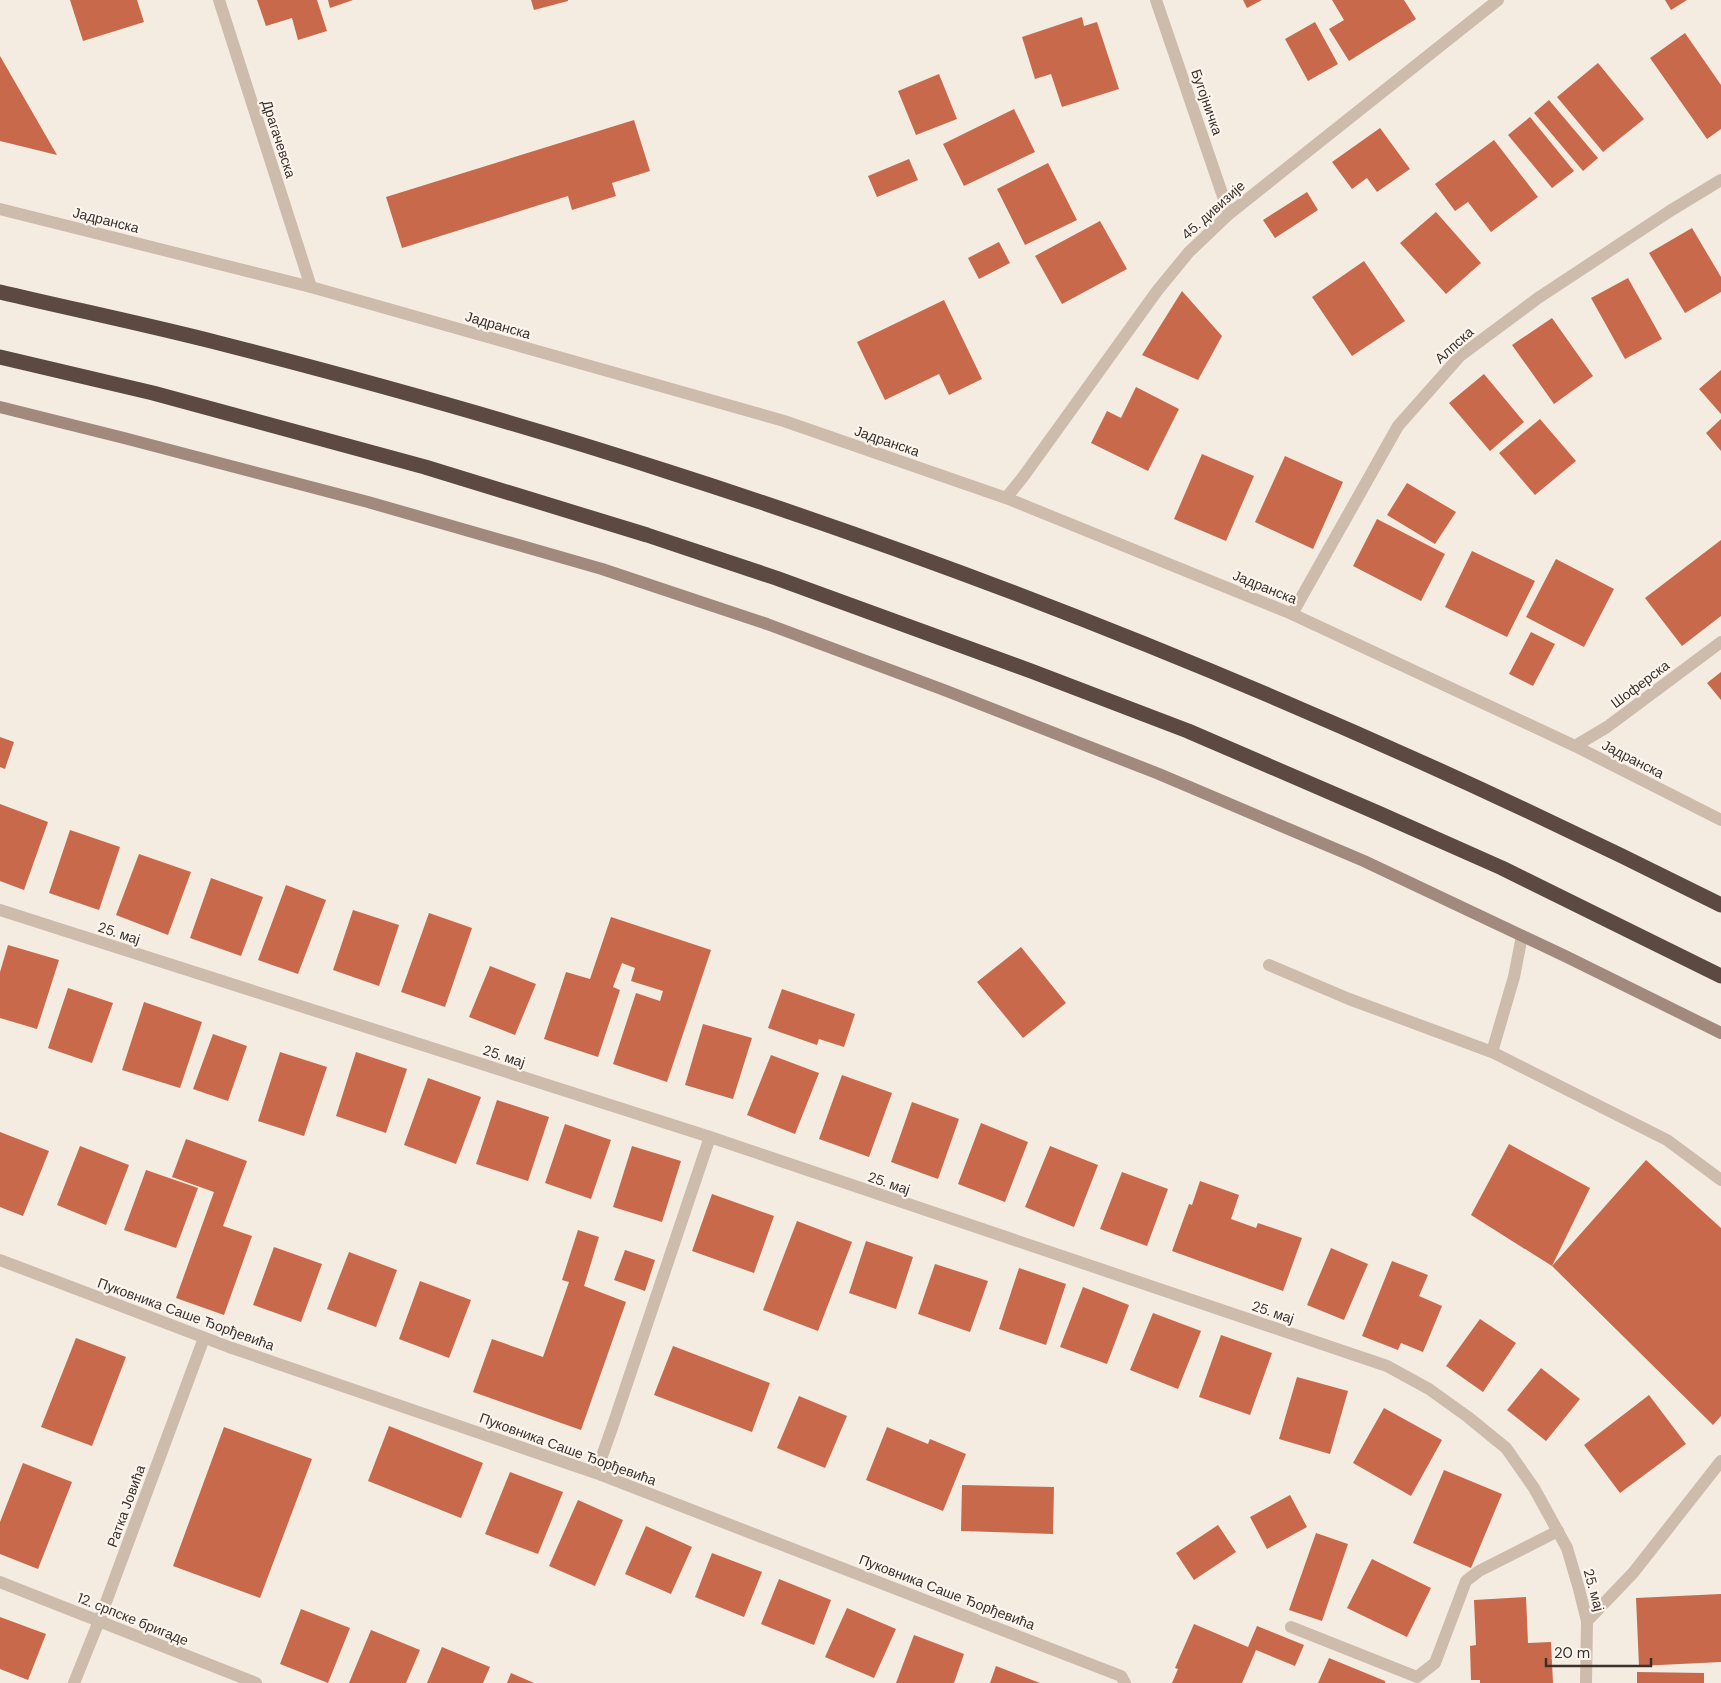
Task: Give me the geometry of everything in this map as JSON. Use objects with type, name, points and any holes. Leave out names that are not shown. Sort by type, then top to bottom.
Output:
[{"type":"highway","points":[[0,292],[212,342],[436,402],[668,471],[845,532],[1112,630],[1257,689],[1453,776],[1628,858],[1721,905]]},
{"type":"highway","points":[[0,357],[153,393],[416,464],[647,534],[794,584],[1084,690],[1197,735],[1502,868],[1721,976]]},
{"type":"main road","points":[[0,407],[368,502],[602,569],[767,624],[944,690],[1159,774],[1364,861],[1721,1033]]},
{"type":"street","name":"Драгачевска","points":[[219,0],[311,287]]},
{"type":"street","name":"Бугојничка","points":[[1156,0],[1229,214]]},
{"type":"street","name":"45. дивизије","points":[[1006,498],[1157,291],[1189,252],[1229,214],[1498,0]]},
{"type":"street","name":"Алпска","points":[[1292,614],[1398,426],[1460,356],[1538,298],[1670,211],[1721,180]]},
{"type":"street","name":"Јадранска","points":[[0,209],[311,287],[784,421],[1006,498],[1292,614],[1575,746],[1721,820]]},
{"type":"street","name":"Шоферска","points":[[1575,746],[1608,727],[1721,642]]},
{"type":"street","name":"25. мај","points":[[0,910],[710,1138],[1387,1366],[1429,1389],[1506,1448],[1534,1488],[1566,1548],[1587,1621],[1586,1683]]},
{"type":"street","points":[[1492,1052],[1514,977],[1522,936]]},
{"type":"street","points":[[1269,965],[1349,999],[1492,1052],[1667,1140],[1721,1180]]},
{"type":"street","points":[[596,1473],[710,1138]]},
{"type":"street","name":"Пуковника Саше Ђорђевића","points":[[0,1260],[204,1338],[596,1473],[1123,1680]]},
{"type":"street","name":"Ратка Јовића","points":[[74,1683],[99,1621],[204,1338]]},
{"type":"street","points":[[1587,1621],[1633,1573],[1721,1461]]},
{"type":"street","points":[[1291,1627],[1417,1677],[1435,1663],[1466,1581],[1479,1571],[1558,1531]]},
{"type":"street","name":"12. српске бригаде","points":[[0,1582],[256,1683]]},
{"type":"building","points":[[70,0],[137,0],[144,22],[83,41]]},
{"type":"building","points":[[257,0],[317,0],[327,31],[298,40],[292,18],[266,26]]},
{"type":"building","points":[[328,0],[353,0],[330,8]]},
{"type":"building","points":[[531,0],[568,0],[568,1],[534,10]]},
{"type":"building","points":[[1243,0],[1262,0],[1247,8]]},
{"type":"building","points":[[1332,0],[1404,0],[1416,19],[1349,61],[1329,29],[1344,20]]},
{"type":"building","points":[[1665,0],[1687,0],[1671,10]]},
{"type":"building","points":[[1082,17],[1084,26],[1097,22],[1119,89],[1062,107],[1051,74],[1035,79],[1022,37]]},
{"type":"building","points":[[1315,22],[1338,64],[1308,81],[1285,39]]},
{"type":"building","points":[[1685,33],[1721,85],[1721,129],[1707,139],[1650,58]]},
{"type":"building","points":[[0,56],[57,155],[0,141]]},
{"type":"building","points":[[1598,63],[1644,119],[1603,152],[1557,97]]},
{"type":"building","points":[[939,74],[957,119],[916,135],[898,91]]},
{"type":"building","points":[[1549,100],[1598,158],[1583,171],[1534,113]]},
{"type":"building","points":[[1014,109],[1035,152],[964,186],[943,144]]},
{"type":"building","points":[[1530,117],[1574,171],[1552,188],[1508,135]]},
{"type":"building","points":[[634,120],[650,171],[612,183],[616,196],[572,210],[568,196],[402,248],[386,197]]},
{"type":"building","points":[[1380,128],[1410,169],[1377,192],[1367,178],[1352,189],[1332,162]]},
{"type":"building","points":[[1494,140],[1538,197],[1491,232],[1468,202],[1455,211],[1435,184]]},
{"type":"building","points":[[909,159],[918,180],[877,197],[868,176]]},
{"type":"building","points":[[1048,163],[1077,220],[1025,245],[997,189]]},
{"type":"building","points":[[1307,192],[1318,210],[1275,238],[1263,220]]},
{"type":"building","points":[[1436,212],[1481,263],[1446,294],[1400,243]]},
{"type":"building","points":[[1100,221],[1127,269],[1062,304],[1035,256]]},
{"type":"building","points":[[1692,228],[1721,277],[1721,292],[1685,313],[1649,253]]},
{"type":"building","points":[[999,242],[1010,263],[979,279],[968,258]]},
{"type":"building","points":[[1364,261],[1405,321],[1352,356],[1312,297]]},
{"type":"building","points":[[1628,278],[1662,339],[1625,359],[1591,298]]},
{"type":"building","points":[[1182,291],[1222,336],[1198,380],[1142,355]]},
{"type":"building","points":[[944,300],[982,379],[949,395],[939,374],[885,400],[857,342]]},
{"type":"building","points":[[1552,318],[1593,376],[1554,404],[1512,345]]},
{"type":"building","points":[[1721,370],[1721,414],[1699,389]]},
{"type":"building","points":[[1484,374],[1524,422],[1490,451],[1449,403]]},
{"type":"building","points":[[1136,387],[1179,409],[1148,471],[1091,443],[1107,411],[1121,418]]},
{"type":"building","points":[[1540,419],[1576,461],[1535,495],[1499,453]]},
{"type":"building","points":[[1721,419],[1721,451],[1706,433]]},
{"type":"building","points":[[1202,454],[1254,476],[1226,541],[1174,519]]},
{"type":"building","points":[[1285,456],[1343,482],[1313,549],[1255,522]]},
{"type":"building","points":[[1407,483],[1456,512],[1435,544],[1387,515]]},
{"type":"building","points":[[1377,519],[1445,554],[1421,601],[1353,566]]},
{"type":"building","points":[[1721,540],[1721,616],[1682,646],[1645,598]]},
{"type":"building","points":[[1472,551],[1535,581],[1507,637],[1445,607]]},
{"type":"building","points":[[1556,559],[1614,589],[1584,647],[1526,617]]},
{"type":"building","points":[[1531,632],[1555,644],[1533,686],[1509,674]]},
{"type":"building","points":[[1721,672],[1721,700],[1707,683]]},
{"type":"building","points":[[0,737],[14,742],[5,769],[0,767]]},
{"type":"building","points":[[0,804],[48,822],[24,890],[0,881]]},
{"type":"building","points":[[70,830],[120,847],[99,910],[49,893]]},
{"type":"building","points":[[139,854],[191,872],[168,935],[116,915]]},
{"type":"building","points":[[211,878],[263,897],[241,956],[190,938]]},
{"type":"building","points":[[286,885],[326,900],[298,974],[258,960]]},
{"type":"building","points":[[353,910],[399,925],[379,986],[333,970]]},
{"type":"building","points":[[429,913],[472,928],[445,1007],[401,992]]},
{"type":"building","points":[[611,917],[711,950],[667,1082],[613,1064],[636,993],[660,1001],[663,991],[631,981],[635,968],[622,963],[613,987],[620,990],[598,1057],[544,1039],[566,972],[590,979]]},
{"type":"building","points":[[8,945],[59,960],[37,1029],[0,1018],[0,972]]},
{"type":"building","points":[[1021,947],[1066,1003],[1023,1038],[977,982]]},
{"type":"building","points":[[490,966],[536,984],[515,1035],[469,1017]]},
{"type":"building","points":[[68,988],[113,1003],[92,1063],[48,1048]]},
{"type":"building","points":[[782,989],[855,1014],[844,1047],[819,1039],[817,1045],[768,1028]]},
{"type":"building","points":[[144,1002],[202,1022],[180,1088],[122,1070]]},
{"type":"building","points":[[703,1024],[752,1038],[733,1099],[685,1085]]},
{"type":"building","points":[[213,1034],[247,1046],[228,1101],[193,1089]]},
{"type":"building","points":[[280,1052],[327,1067],[304,1136],[258,1121]]},
{"type":"building","points":[[356,1052],[407,1069],[386,1133],[336,1116]]},
{"type":"building","points":[[771,1055],[819,1073],[795,1134],[747,1115]]},
{"type":"building","points":[[842,1075],[892,1093],[869,1157],[819,1139]]},
{"type":"building","points":[[428,1078],[481,1097],[456,1164],[404,1145]]},
{"type":"building","points":[[497,1100],[549,1117],[528,1181],[476,1164]]},
{"type":"building","points":[[912,1102],[959,1119],[938,1179],[891,1162]]},
{"type":"building","points":[[981,1123],[1028,1142],[1005,1202],[958,1184]]},
{"type":"building","points":[[565,1124],[611,1140],[591,1199],[545,1183]]},
{"type":"building","points":[[0,1132],[49,1151],[23,1216],[0,1207]]},
{"type":"building","points":[[186,1139],[247,1161],[223,1226],[252,1236],[224,1315],[176,1298],[214,1192],[172,1177]]},
{"type":"building","points":[[1509,1144],[1590,1188],[1552,1266],[1471,1215]]},
{"type":"building","points":[[80,1146],[129,1165],[106,1225],[57,1205]]},
{"type":"building","points":[[632,1146],[681,1161],[662,1222],[613,1207]]},
{"type":"building","points":[[1050,1146],[1098,1165],[1074,1227],[1025,1207]]},
{"type":"building","points":[[1646,1160],[1721,1228],[1721,1416],[1713,1425],[1552,1266]]},
{"type":"building","points":[[146,1170],[198,1188],[176,1248],[124,1230]]},
{"type":"building","points":[[1122,1172],[1168,1189],[1147,1246],[1100,1229]]},
{"type":"building","points":[[1200,1181],[1239,1195],[1231,1219],[1256,1228],[1258,1223],[1302,1238],[1283,1291],[1172,1251],[1189,1204],[1192,1205]]},
{"type":"building","points":[[712,1194],[774,1216],[754,1273],[692,1251]]},
{"type":"building","points":[[797,1221],[852,1242],[818,1331],[763,1310]]},
{"type":"building","points":[[578,1230],[599,1237],[584,1286],[626,1302],[581,1430],[473,1392],[492,1339],[543,1357],[569,1282],[562,1280]]},
{"type":"building","points":[[866,1241],[913,1257],[896,1309],[849,1293]]},
{"type":"building","points":[[274,1247],[322,1264],[301,1322],[253,1305]]},
{"type":"building","points":[[1331,1248],[1368,1264],[1344,1320],[1307,1305]]},
{"type":"building","points":[[625,1250],[655,1260],[645,1291],[614,1280]]},
{"type":"building","points":[[349,1252],[397,1270],[376,1327],[327,1309]]},
{"type":"building","points":[[1392,1261],[1428,1275],[1419,1296],[1442,1306],[1423,1352],[1401,1343],[1398,1350],[1362,1336]]},
{"type":"building","points":[[935,1264],[988,1281],[970,1332],[918,1314]]},
{"type":"building","points":[[1019,1268],[1066,1284],[1046,1345],[999,1329]]},
{"type":"building","points":[[420,1281],[471,1300],[449,1358],[399,1339]]},
{"type":"building","points":[[1083,1287],[1129,1305],[1107,1364],[1060,1347]]},
{"type":"building","points":[[1153,1313],[1201,1331],[1178,1389],[1130,1370]]},
{"type":"building","points":[[1480,1319],[1516,1343],[1483,1392],[1446,1366]]},
{"type":"building","points":[[1221,1335],[1272,1353],[1250,1415],[1199,1397]]},
{"type":"building","points":[[76,1338],[126,1357],[92,1446],[41,1427]]},
{"type":"building","points":[[673,1346],[770,1383],[752,1432],[654,1395]]},
{"type":"building","points":[[1541,1368],[1580,1399],[1546,1441],[1507,1410]]},
{"type":"building","points":[[1297,1377],[1348,1391],[1330,1454],[1279,1439]]},
{"type":"building","points":[[1649,1395],[1686,1444],[1620,1493],[1584,1445]]},
{"type":"building","points":[[799,1396],[847,1416],[825,1468],[777,1448]]},
{"type":"building","points":[[1384,1408],[1442,1440],[1411,1496],[1353,1463]]},
{"type":"building","points":[[389,1426],[483,1463],[461,1518],[368,1481]]},
{"type":"building","points":[[224,1427],[312,1459],[260,1598],[173,1566]]},
{"type":"building","points":[[887,1427],[928,1444],[930,1439],[966,1454],[943,1511],[866,1480]]},
{"type":"building","points":[[23,1463],[72,1482],[38,1569],[0,1554],[0,1522]]},
{"type":"building","points":[[1444,1470],[1502,1494],[1471,1568],[1413,1543]]},
{"type":"building","points":[[510,1472],[563,1492],[538,1554],[485,1534]]},
{"type":"building","points":[[962,1485],[1054,1487],[1053,1534],[961,1531]]},
{"type":"building","points":[[1290,1495],[1307,1527],[1267,1549],[1250,1517]]},
{"type":"building","points":[[578,1500],[623,1520],[595,1586],[549,1566]]},
{"type":"building","points":[[1218,1525],[1236,1552],[1194,1580],[1176,1553]]},
{"type":"building","points":[[646,1526],[692,1547],[671,1594],[625,1574]]},
{"type":"building","points":[[1316,1533],[1348,1544],[1322,1621],[1289,1610]]},
{"type":"building","points":[[712,1553],[762,1572],[744,1617],[695,1597]]},
{"type":"building","points":[[1372,1559],[1431,1588],[1407,1637],[1347,1608]]},
{"type":"building","points":[[779,1579],[831,1600],[814,1645],[761,1624]]},
{"type":"building","points":[[1721,1594],[1721,1662],[1639,1666],[1636,1598]]},
{"type":"building","points":[[1526,1597],[1528,1643],[1551,1642],[1553,1683],[1480,1683],[1480,1680],[1471,1680],[1470,1646],[1476,1645],[1474,1600]]},
{"type":"building","points":[[847,1608],[896,1629],[874,1678],[825,1657]]},
{"type":"building","points":[[301,1609],[350,1628],[328,1683],[280,1664]]},
{"type":"building","points":[[0,1617],[46,1634],[28,1680],[0,1669]]},
{"type":"building","points":[[1194,1624],[1248,1647],[1257,1626],[1304,1645],[1295,1666],[1256,1650],[1242,1683],[1172,1683],[1178,1669],[1175,1668]]},
{"type":"building","points":[[371,1630],[420,1650],[406,1683],[349,1683]]},
{"type":"building","points":[[914,1635],[964,1654],[954,1683],[896,1683]]},
{"type":"building","points":[[442,1647],[490,1667],[483,1683],[427,1683]]},
{"type":"building","points":[[1329,1658],[1385,1681],[1385,1683],[1318,1683]]},
{"type":"building","points":[[996,1666],[1040,1683],[990,1683]]},
{"type":"building","points":[[1637,1672],[1704,1673],[1704,1683],[1637,1683]]},
{"type":"building","points":[[511,1673],[534,1683],[507,1683]]}]
